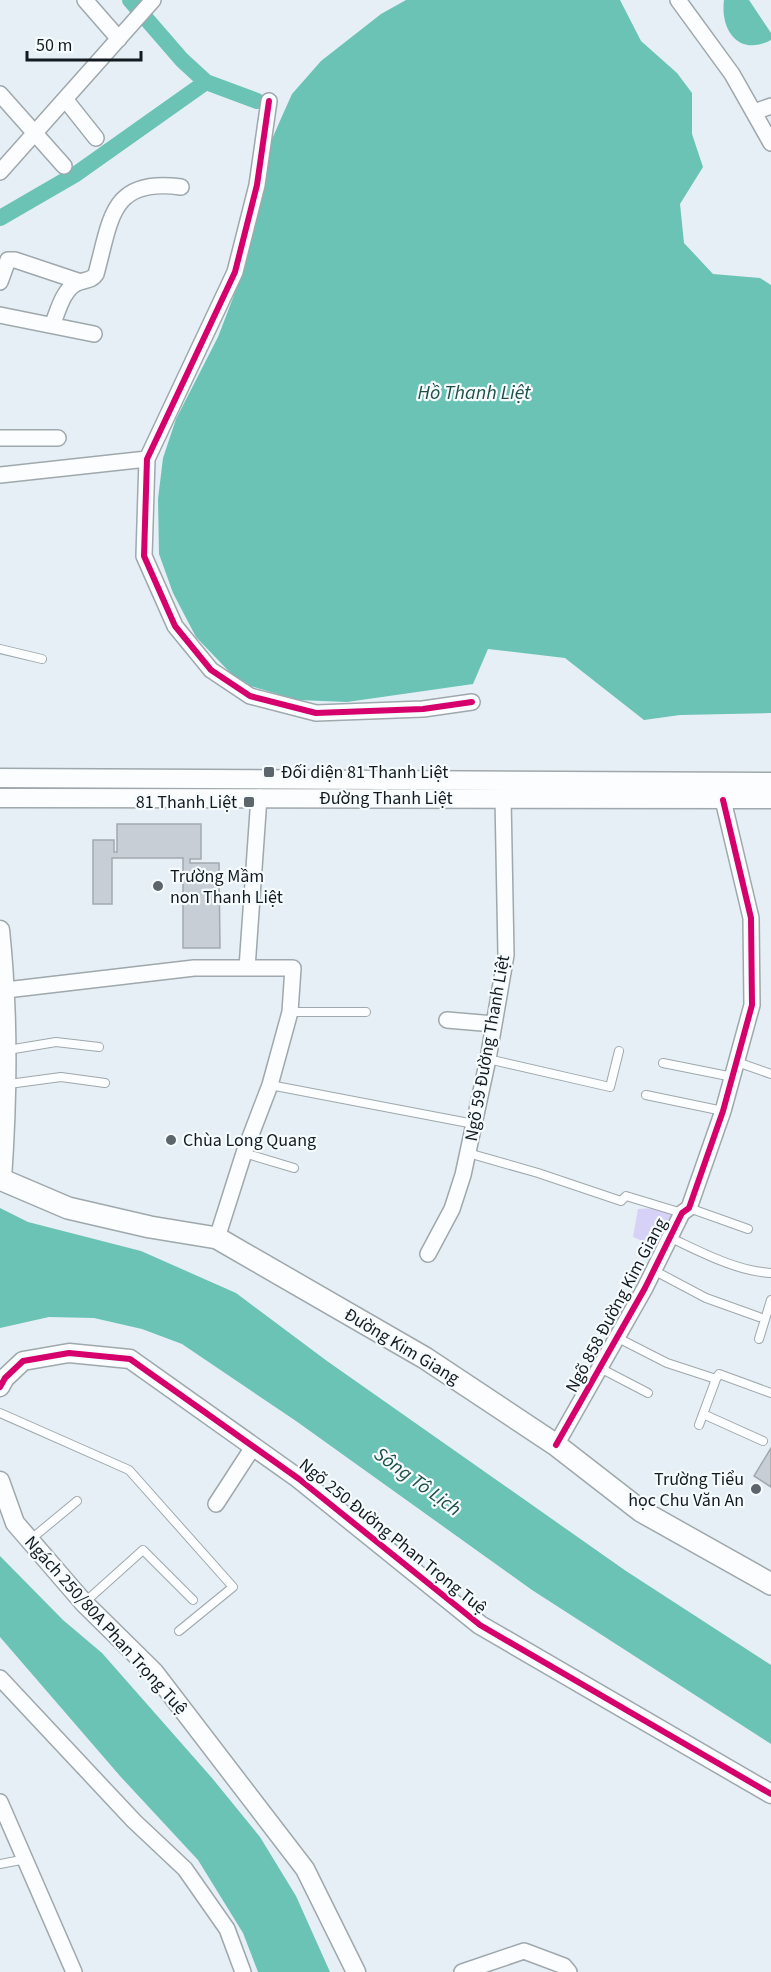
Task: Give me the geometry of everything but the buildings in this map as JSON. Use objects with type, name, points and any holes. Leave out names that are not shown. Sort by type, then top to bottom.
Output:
[{"type":"main road","name":"Đường Kim Giang","points":[[1,1179],[68,1209],[150,1227],[217,1238],[425,1358],[556,1445],[641,1511],[771,1584]]},
{"type":"street","points":[[85,0],[119,39]]},
{"type":"street","points":[[0,172],[153,0]]},
{"type":"street","points":[[678,0],[732,74],[771,143]]},
{"type":"street","points":[[0,94],[64,166]]},
{"type":"street","points":[[65,99],[96,138]]},
{"type":"street","points":[[269,101],[257,185],[236,272],[147,459],[144,556],[176,626],[211,670],[250,696],[316,713],[423,709],[472,702]]},
{"type":"street","points":[[754,112],[771,106]]},
{"type":"street","points":[[0,282],[8,260],[15,260],[78,281],[93,278],[116,206],[125,197],[153,186],[181,187]]},
{"type":"street","points":[[52,325],[66,292],[78,281]]},
{"type":"street","points":[[0,315],[94,334]]},
{"type":"street","points":[[0,438],[58,438]]},
{"type":"street","points":[[0,476],[147,459]]},
{"type":"street","name":"Đường Thanh Liệt","points":[[0,778],[771,782]]},
{"type":"street","points":[[247,968],[260,797]]},
{"type":"street","name":"Đường Thanh Liệt","points":[[0,798],[771,799]]},
{"type":"street","name":"Ngõ 59 Đường Thanh Liệt","points":[[428,1254],[452,1209],[468,1153],[488,1059],[506,955],[502,798]]},
{"type":"street","name":"Ngõ 858 Đường Kim Giang","points":[[556,1445],[655,1271],[685,1210],[723,1111],[752,1005],[751,918],[723,800]]},
{"type":"street","points":[[0,930],[6,990],[9,1084],[1,1179]]},
{"type":"street","points":[[6,990],[194,968],[293,968],[290,1012],[270,1084],[244,1153],[217,1238]]},
{"type":"street","points":[[447,1020],[494,1024]]},
{"type":"street","name":"Ngõ 250 Đường Phan Trọng Tuệ","points":[[0,1387],[5,1378],[23,1361],[69,1353],[130,1359],[299,1479],[480,1625],[771,1794]]},
{"type":"street","points":[[216,1504],[253,1447]]},
{"type":"street","name":"Ngách 250/80A Phan Trọng Tuệ","points":[[0,1481],[15,1523],[29,1541],[84,1603],[154,1672],[305,1869],[356,1972]]},
{"type":"street","points":[[0,1678],[134,1821],[185,1869],[227,1929],[243,1972]]},
{"type":"street","points":[[0,1802],[74,1972]]},
{"type":"street","points":[[462,1972],[524,1951],[564,1966],[569,1972]]},
{"type":"lane","points":[[0,649],[42,658]]},
{"type":"lane","points":[[290,1012],[366,1012]]},
{"type":"lane","points":[[8,1050],[56,1042],[99,1047]]},
{"type":"lane","points":[[488,1059],[610,1087],[619,1050]]},
{"type":"lane","points":[[663,1063],[771,1074]]},
{"type":"lane","points":[[9,1084],[61,1077],[105,1083]]},
{"type":"lane","points":[[270,1084],[474,1125]]},
{"type":"lane","points":[[646,1095],[723,1111]]},
{"type":"lane","points":[[244,1153],[294,1168]]},
{"type":"lane","points":[[468,1153],[621,1200],[626,1196],[685,1210],[748,1229]]},
{"type":"lane","points":[[671,1238],[727,1263],[771,1273]]},
{"type":"lane","points":[[655,1271],[706,1298],[759,1317]]},
{"type":"lane","points":[[759,1339],[771,1300]]},
{"type":"lane","points":[[618,1338],[667,1363],[716,1379]]},
{"type":"lane","points":[[600,1368],[648,1393]]},
{"type":"lane","points":[[699,1425],[719,1374],[771,1394]]},
{"type":"lane","points":[[0,1413],[129,1470],[233,1587],[179,1630]]},
{"type":"lane","points":[[703,1414],[763,1441]]},
{"type":"lane","points":[[29,1541],[77,1501]]},
{"type":"lane","points":[[84,1603],[143,1550],[193,1600]]},
{"type":"lane","points":[[0,1864],[26,1859]]},
{"type":"shaded area","points":[[658,1208],[673,1213],[659,1248],[633,1237],[638,1209]]},
{"type":"water","name":"Hồ Thanh Liệt","points":[[406,0],[620,0],[641,41],[677,73],[692,93],[692,134],[703,167],[680,204],[684,243],[713,274],[760,278],[771,285],[771,713],[680,715],[644,720],[565,658],[488,649],[473,684],[347,702],[298,700],[240,683],[196,637],[173,593],[159,554],[158,499],[163,458],[176,419],[218,337],[236,290],[263,196],[269,146],[292,94],[321,61],[381,14]]},
{"type":"water","points":[[724,0],[749,0],[771,33],[771,40],[750,45],[734,38],[725,21]]},
{"type":"water","name":"Sông Tô Lịch","points":[[0,1208],[28,1222],[141,1251],[236,1293],[327,1361],[626,1571],[771,1665],[771,1744],[532,1590],[296,1421],[182,1344],[142,1329],[94,1318],[49,1317],[0,1328]]},
{"type":"water","points":[[0,1556],[63,1620],[102,1653],[212,1778],[260,1837],[296,1896],[330,1972],[258,1972],[243,1933],[198,1860],[120,1776],[0,1637]]},
{"type":"waterway","points":[[130,0],[182,60],[206,82]]},
{"type":"waterway","points":[[0,218],[76,174],[206,82],[257,101]]},
{"type":"cycle path","points":[[269,101],[257,185],[235,272],[147,459],[144,556],[175,626],[211,670],[250,696],[316,713],[423,709],[472,702]]},
{"type":"cycle path","points":[[556,1445],[645,1288],[682,1213],[689,1208],[723,1111],[752,1005],[751,918],[723,800]]},
{"type":"cycle path","points":[[0,1387],[5,1378],[23,1361],[69,1353],[130,1359],[299,1479],[480,1625],[771,1794]]},
{"type":"place","name":"Đối diện 81 Thanh Liệt","points":[[269,772]]},
{"type":"place","name":"81 Thanh Liệt","points":[[249,802]]},
{"type":"place","name":"Trường Mầm non Thanh Liệt","points":[[158,886]]},
{"type":"place","name":"Chùa Long Quang","points":[[171,1140]]},
{"type":"place","name":"Trường Tiểu học Chu Văn An","points":[[756,1489]]}]
